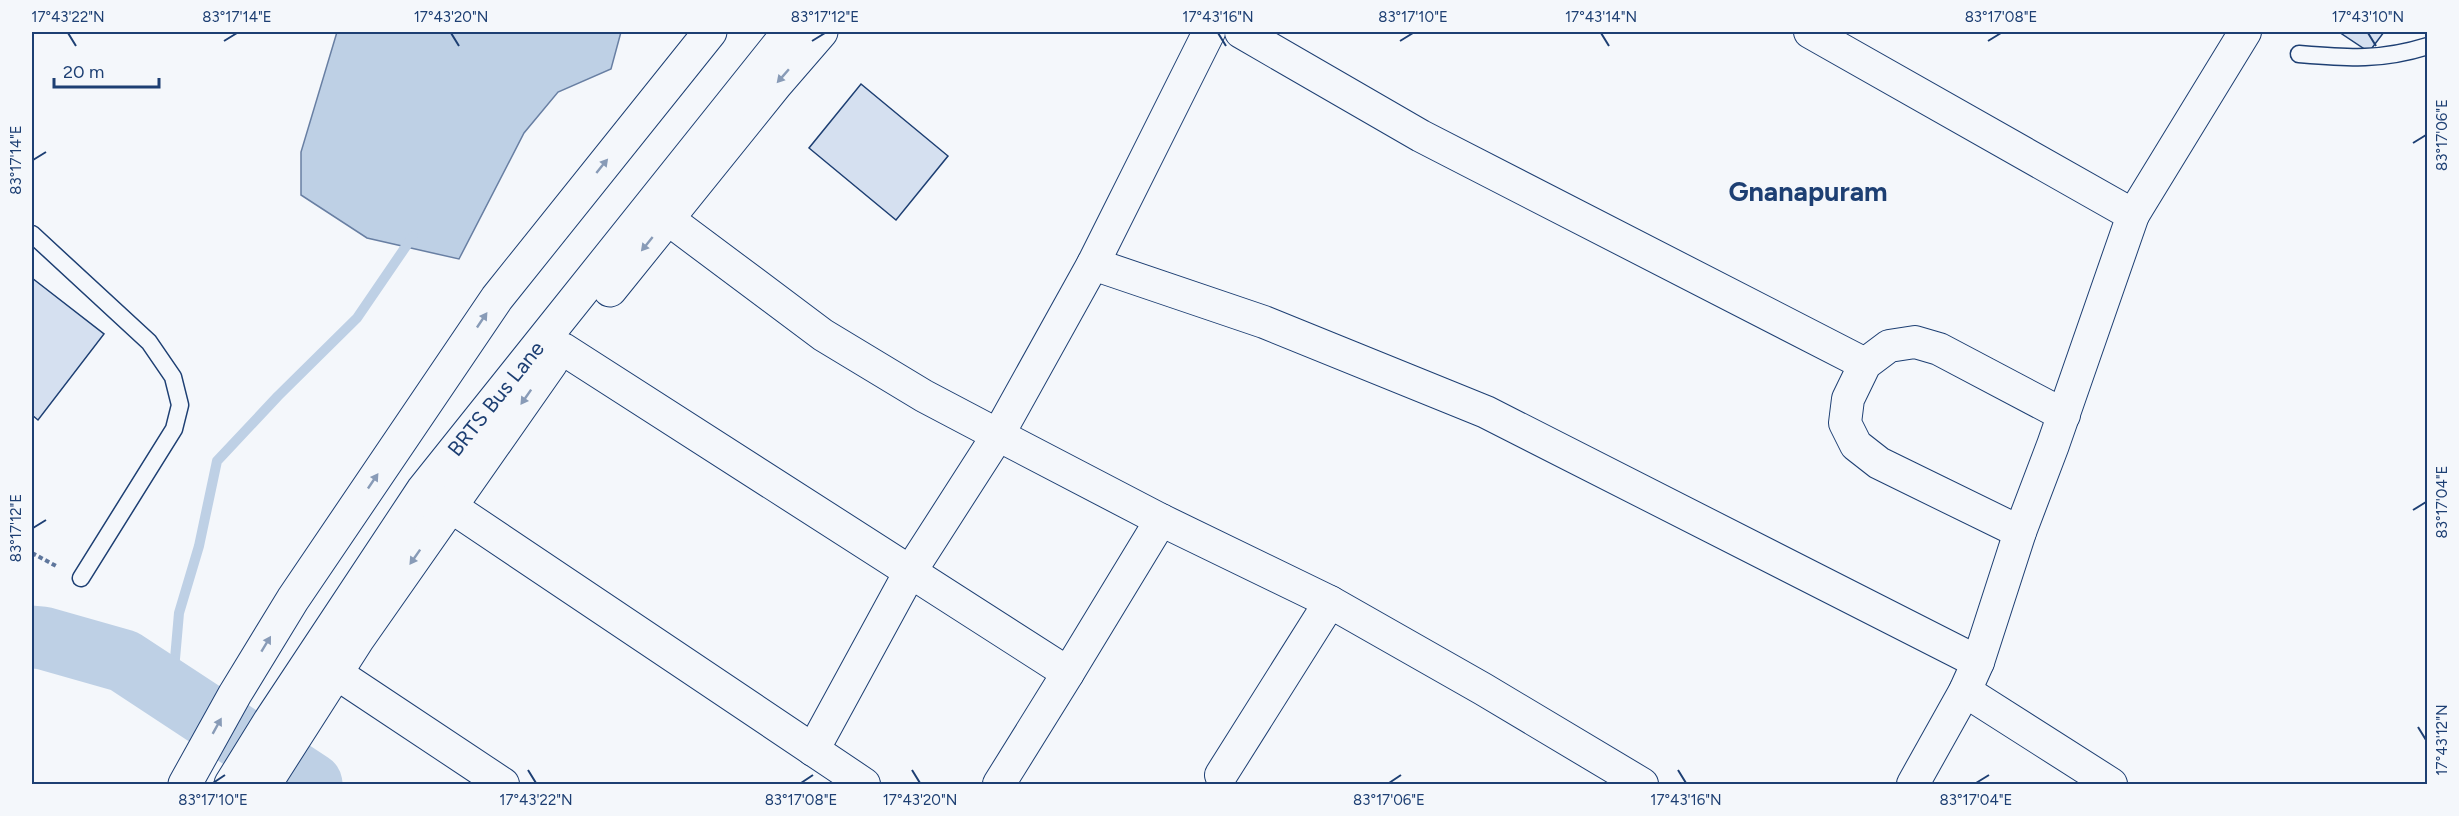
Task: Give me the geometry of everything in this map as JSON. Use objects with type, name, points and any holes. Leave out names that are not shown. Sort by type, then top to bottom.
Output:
[{"type":"main road","points":[[192,771],[235,694],[293,599],[497,298],[710,32]]},
{"type":"main road","name":"BRTS Bus Lane","points":[[231,783],[282,730],[423,490],[789,32]]},
{"type":"main road","points":[[265,784],[282,730],[336,673],[532,388],[776,84],[821,32]]},
{"type":"street","points":[[813,750],[910,572],[998,435],[1093,264],[1209,32]]},
{"type":"street","points":[[1240,32],[1421,136],[1865,364]]},
{"type":"street","points":[[1810,32],[2133,215]]},
{"type":"street","points":[[1913,784],[1965,691],[1978,662],[2020,532],[2064,415],[2133,215],[2245,32]]},
{"type":"street","points":[[668,219],[823,335],[924,396],[1161,520],[1330,602],[1483,688],[1642,784]]},
{"type":"street","points":[[1093,264],[1264,322],[1486,412],[1978,662]]},
{"type":"street","points":[[2020,532],[1879,463],[1856,445],[1845,423],[1848,399],[1865,364],[1889,346],[1915,342],[1939,349],[2064,415]]},
{"type":"street","points":[[563,349],[1068,673]]},
{"type":"street","points":[[450,506],[864,784]]},
{"type":"street","points":[[999,784],[1161,520]]},
{"type":"street","points":[[1224,781],[1330,602]]},
{"type":"street","points":[[336,673],[502,784]]},
{"type":"street","points":[[1965,691],[2111,784]]},
{"type":"lane","points":[[2299,54],[2359,59],[2387,57],[2427,46]]},
{"type":"lane","points":[[32,234],[149,342],[173,377],[180,405],[174,429],[81,578]]},
{"type":"water","points":[[337,32],[621,32],[611,69],[558,92],[524,133],[459,259],[367,238],[301,195],[301,152]]},
{"type":"building","points":[[2339,32],[2384,32],[2369,52]]},
{"type":"building","points":[[861,84],[948,156],[896,220],[809,148]]},
{"type":"building","points":[[32,278],[104,334],[38,420],[32,415]]},
{"type":"waterway","points":[[172,693],[179,613],[199,546],[217,461],[278,396],[357,318],[413,236]]},
{"type":"waterway","points":[[32,637],[43,638],[124,661],[311,784]]},
{"type":"district","name":"Gnanapuram","points":[[1808,192]]}]
